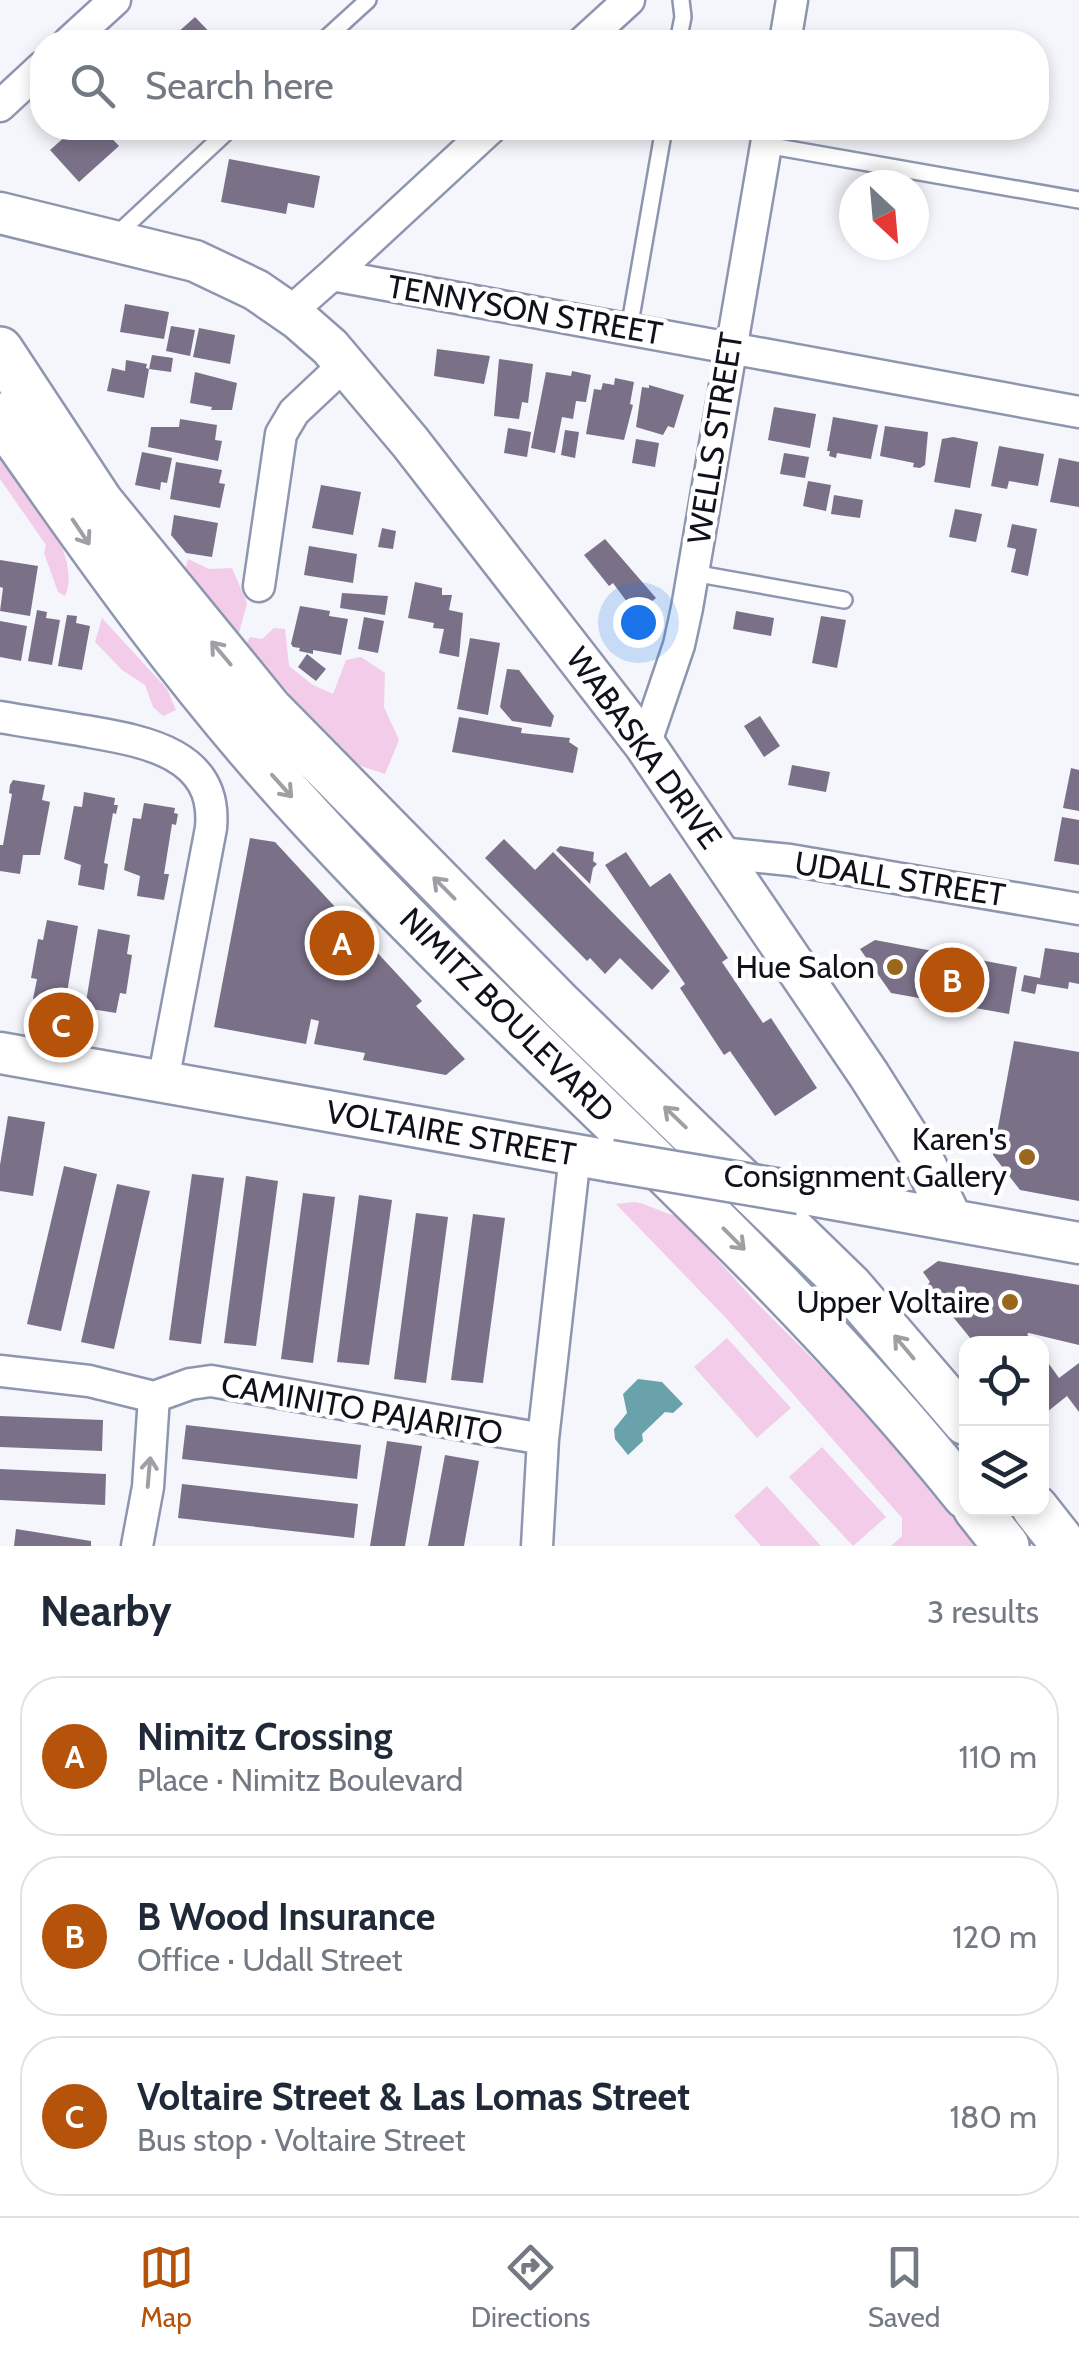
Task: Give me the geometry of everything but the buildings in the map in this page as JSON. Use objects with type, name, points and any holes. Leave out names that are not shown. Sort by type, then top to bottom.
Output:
[{"type":"main road","points":[[0,213],[195,261],[290,313]]},
{"type":"main road","name":"WABASKA DRIVE","points":[[290,313],[314,331],[345,364],[410,442],[645,745],[915,1147],[951,1218]]},
{"type":"main road","name":"NIMITZ BOULEVARD","points":[[0,350],[112,518],[269,709],[561,1006],[850,1287],[959,1414]]},
{"type":"main road","name":"NIMITZ BOULEVARD","points":[[0,416],[114,581],[252,754],[432,942],[817,1322],[876,1386],[959,1487]]},
{"type":"main road","name":"VOLTAIRE STREET","points":[[0,1053],[1079,1242]]},
{"type":"main road","points":[[982,1516],[1006,1546]]},
{"type":"main road","points":[[1041,1516],[1064,1546]]},
{"type":"street","points":[[82,30],[115,0]]},
{"type":"street","points":[[596,30],[629,0]]},
{"type":"street","points":[[787,30],[792,0]]},
{"type":"street","points":[[0,106],[30,78]]},
{"type":"street","points":[[290,313],[478,140]]},
{"type":"street","name":"WELLS STREET","points":[[645,745],[679,645],[767,140]]},
{"type":"street","name":"TENNYSON STREET","points":[[332,275],[1079,412]]},
{"type":"street","points":[[259,586],[280,434],[294,412],[345,364]]},
{"type":"street","points":[[0,717],[150,744],[196,772],[208,790],[212,828],[163,1081]]},
{"type":"street","name":"UDALL STREET","points":[[720,853],[790,860],[1079,909]]},
{"type":"street","points":[[537,1546],[543,1439],[592,1158]]},
{"type":"street","points":[[0,1372],[89,1381],[154,1397],[148,1486],[138,1546]]},
{"type":"street","name":"CAMINITO PAJARITO","points":[[154,1397],[211,1381],[543,1439]]},
{"type":"lane","points":[[335,30],[368,0]]},
{"type":"lane","points":[[680,30],[681,0]]},
{"type":"lane","points":[[112,238],[219,140]]},
{"type":"lane","points":[[629,329],[662,140]]},
{"type":"lane","points":[[787,140],[1079,200]]},
{"type":"lane","points":[[693,573],[844,600]]},
{"type":"shaded area","points":[[0,450],[59,540],[69,579],[65,596],[58,592],[44,553],[46,545],[0,479]]},
{"type":"shaded area","points":[[188,559],[209,569],[232,568],[247,603],[239,633],[184,573]]},
{"type":"shaded area","points":[[102,618],[167,689],[176,710],[163,716],[153,707],[145,685],[122,670],[95,642]]},
{"type":"shaded area","points":[[274,628],[285,629],[289,666],[313,685],[333,694],[346,660],[361,657],[385,673],[384,707],[399,740],[385,774],[355,764],[245,646],[250,637],[262,639]]},
{"type":"shaded area","points":[[635,1202],[678,1216],[754,1300],[885,1431],[978,1546],[891,1546],[902,1536],[902,1518],[725,1317],[616,1204]]},
{"type":"shaded area","points":[[727,1338],[791,1408],[757,1438],[694,1367]]},
{"type":"shaded area","points":[[822,1447],[886,1517],[853,1546],[789,1477]]},
{"type":"shaded area","points":[[767,1486],[821,1546],[761,1546],[734,1516]]},
{"type":"water","points":[[638,1379],[662,1382],[683,1404],[673,1413],[665,1412],[642,1434],[643,1441],[628,1455],[615,1439],[614,1429],[627,1413],[623,1394]]},
{"type":"place","name":"Nimitz Crossing","points":[[342,943]]},
{"type":"place","name":"Hue Salon","points":[[895,967]]},
{"type":"place","name":"B Wood Insurance","points":[[952,980]]},
{"type":"place","name":"Voltaire Street & Las Lomas Street","points":[[61,1025]]},
{"type":"place","name":"Karen's Consignment Gallery","points":[[1027,1157]]},
{"type":"place","name":"Upper Voltaire","points":[[1010,1302]]}]
